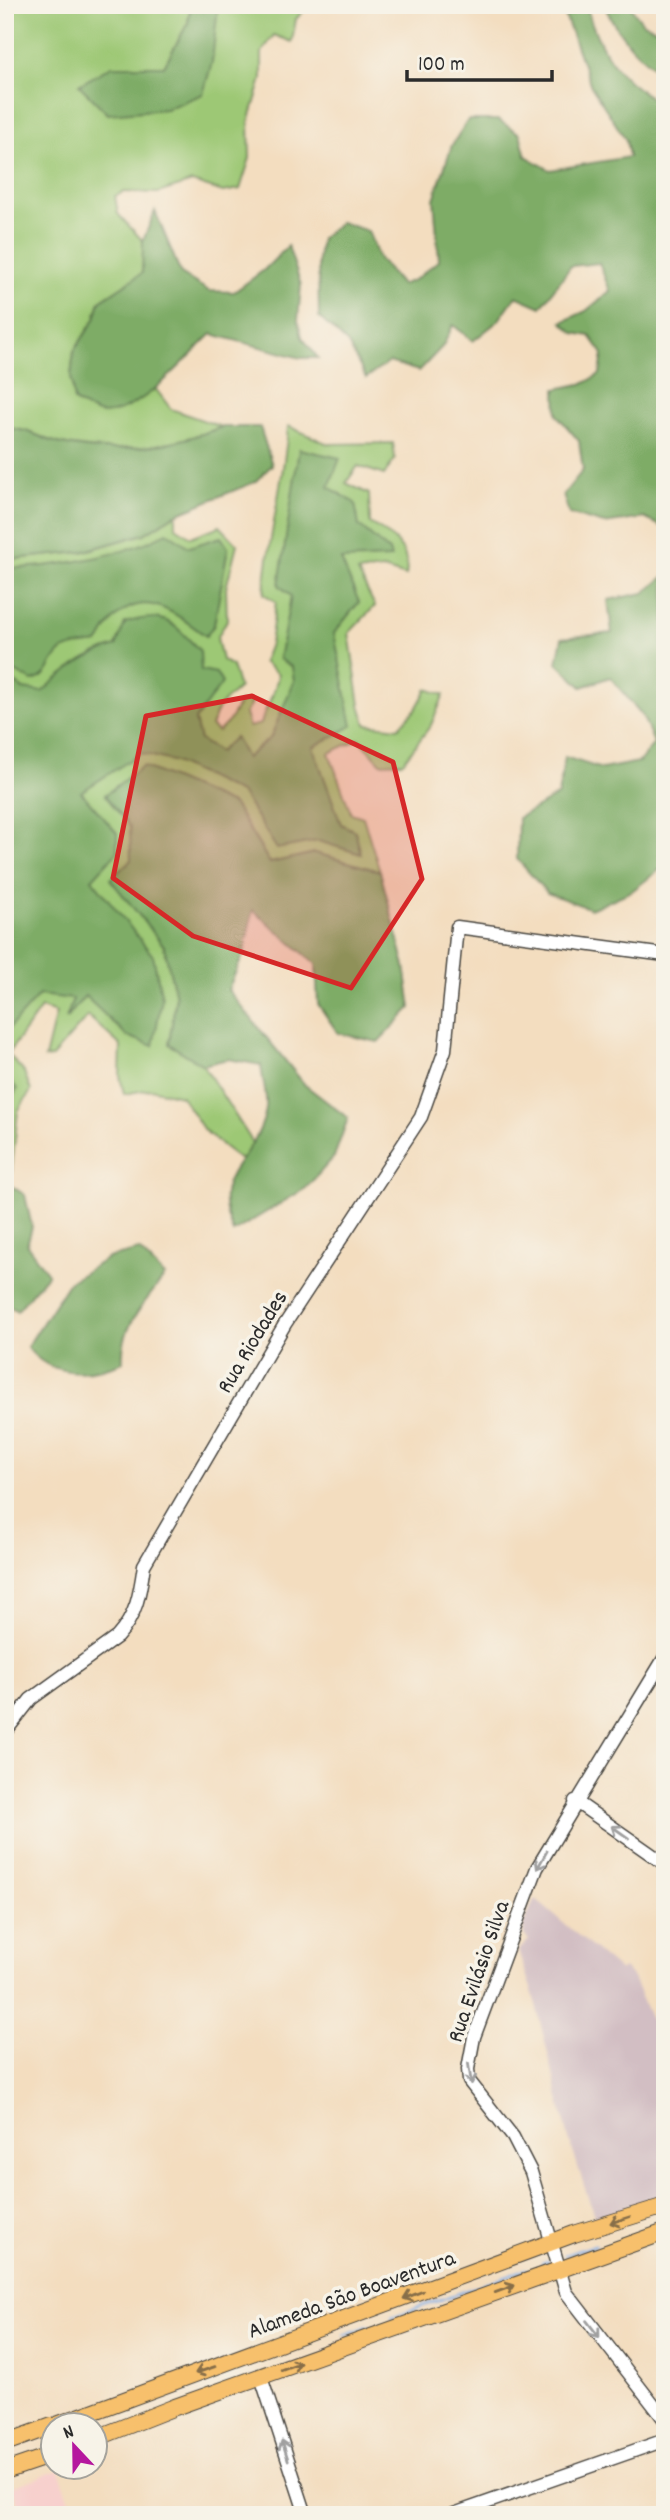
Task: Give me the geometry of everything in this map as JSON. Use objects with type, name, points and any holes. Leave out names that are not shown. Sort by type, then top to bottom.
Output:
[{"type":"highway","name":"Alameda São Boaventura","points":[[91,2412],[552,2243],[665,2206]]},
{"type":"highway","name":"Alameda São Boaventura","points":[[108,2434],[261,2376],[665,2232]]},
{"type":"highway","name":"Alameda São Boaventura","points":[[5,2443],[38,2431]]},
{"type":"highway","points":[[5,2471],[38,2460]]},
{"type":"street","name":"Rua Riodades","points":[[5,1732],[31,1699],[117,1637],[129,1624],[137,1609],[144,1565],[279,1334],[421,1117],[445,1050],[457,927],[665,955]]},
{"type":"street","name":"Rua Evilásio Silva","points":[[665,1657],[575,1801],[530,1884],[474,2037],[468,2069],[469,2081],[525,2157],[559,2271],[574,2304],[665,2420]]},
{"type":"street","points":[[575,1801],[665,1864]]},
{"type":"street","points":[[261,2376],[306,2515]]},
{"type":"street","points":[[452,2515],[665,2440]]},
{"type":"highlighted area","points":[[252,696],[393,762],[422,879],[351,988],[193,936],[113,878],[146,716]]},
{"type":"shaded area","points":[[535,1899],[620,1971],[624,1968],[633,1978],[665,2052],[665,2193],[595,2219],[569,2139],[534,1997],[518,1951],[529,1940],[524,1935],[523,1925]]},
{"type":"shaded area","points":[[38,2478],[38,2482],[63,2482],[75,2515],[22,2515],[12,2487]]},
{"type":"green space","points":[[5,5],[191,5],[188,23],[164,66],[112,66],[80,85],[108,114],[214,28],[218,5],[309,5],[296,19],[292,42],[274,35],[262,52],[262,79],[249,122],[250,158],[240,189],[223,192],[192,182],[158,193],[124,192],[115,196],[118,214],[143,241],[143,273],[100,301],[95,319],[74,351],[71,376],[74,401],[99,411],[117,411],[155,388],[171,409],[222,427],[163,444],[123,449],[62,444],[22,430],[5,428]]},
{"type":"green space","points":[[191,5],[218,5],[212,62],[203,94],[166,109],[108,114],[79,85],[112,66],[164,66],[188,23]]},
{"type":"green space","points":[[561,5],[586,5],[596,35],[610,60],[629,82],[655,100],[663,75],[630,45],[606,9],[609,5],[629,5],[643,23],[665,33],[665,528],[644,518],[604,524],[569,514],[563,495],[583,470],[579,441],[557,415],[556,389],[585,383],[600,374],[603,354],[590,336],[574,333],[562,322],[586,311],[610,291],[599,263],[571,266],[541,307],[516,296],[498,321],[473,341],[453,325],[443,346],[419,371],[389,362],[366,378],[348,344],[319,317],[318,260],[321,238],[341,222],[368,231],[379,259],[401,285],[416,279],[439,260],[434,199],[452,145],[468,120],[498,120],[520,134],[526,156],[550,170],[629,157],[626,140],[591,86]]},
{"type":"green space","points":[[155,211],[181,274],[209,291],[234,292],[264,270],[288,246],[301,285],[298,321],[302,337],[318,358],[301,358],[212,334],[162,383],[119,411],[100,414],[74,401],[71,376],[74,351],[95,319],[100,301],[142,273],[143,241]]},
{"type":"green space","points":[[288,426],[328,444],[393,443],[395,459],[384,475],[358,466],[346,483],[369,494],[370,523],[398,544],[403,550],[407,566],[406,576],[383,569],[358,572],[375,606],[349,633],[360,705],[366,724],[398,728],[416,709],[427,689],[444,695],[431,725],[403,762],[381,763],[359,739],[329,753],[351,813],[363,817],[380,871],[315,853],[270,863],[234,805],[143,767],[105,795],[131,827],[131,860],[139,913],[164,946],[176,997],[169,1044],[203,1065],[253,1143],[241,1161],[204,1130],[181,1096],[151,1089],[124,1094],[120,1076],[121,1046],[88,1016],[52,1057],[45,1058],[56,1013],[41,1008],[8,1054],[24,1072],[31,1091],[18,1111],[10,1185],[5,1192],[5,560],[82,552],[144,534],[176,514],[176,527],[191,537],[220,526],[237,544],[226,588],[227,620],[217,638],[222,660],[232,666],[239,688],[220,705],[211,726],[218,732],[229,721],[240,702],[252,702],[245,714],[249,727],[261,724],[278,674],[263,662],[270,644],[276,602],[264,594]]},
{"type":"green space","points":[[222,427],[260,427],[272,465],[255,482],[176,514],[144,534],[81,552],[5,560],[5,428],[22,430],[62,444],[123,449],[163,444]]},
{"type":"green space","points":[[299,449],[340,458],[329,487],[355,503],[359,526],[389,551],[391,558],[341,560],[359,602],[334,633],[352,726],[313,747],[341,824],[355,831],[361,854],[318,841],[277,849],[242,794],[175,762],[141,753],[81,792],[117,833],[117,852],[92,879],[153,956],[162,998],[153,1046],[127,1036],[85,996],[66,1019],[73,999],[39,995],[5,1033],[5,675],[23,689],[42,692],[76,664],[116,646],[125,623],[139,619],[159,619],[175,626],[191,641],[200,651],[201,670],[216,673],[222,683],[195,720],[200,740],[219,752],[235,737],[246,758],[271,737],[294,681],[292,667],[279,659],[291,596],[279,585]]},
{"type":"green space","points":[[167,532],[189,547],[221,537],[228,548],[214,625],[206,636],[170,612],[146,604],[122,612],[110,624],[98,643],[63,650],[47,672],[38,679],[32,681],[5,665],[5,568],[44,566],[89,559],[132,548]]},
{"type":"green space","points":[[665,576],[665,872],[659,870],[632,891],[591,909],[547,893],[517,859],[518,818],[558,795],[565,757],[602,769],[639,762],[654,743],[642,715],[610,677],[582,687],[557,663],[562,638],[612,633],[608,600],[644,593]]},
{"type":"green space","points":[[143,766],[234,805],[270,863],[315,853],[380,871],[405,966],[411,1008],[378,1042],[338,1033],[318,1004],[316,964],[253,910],[244,953],[228,990],[305,1085],[348,1118],[334,1157],[306,1188],[233,1232],[226,1212],[225,1196],[228,1182],[259,1132],[265,1114],[266,1096],[261,1065],[228,1059],[203,1065],[169,1044],[176,997],[164,946],[110,879],[131,860],[130,827],[105,795]]},
{"type":"green space","points":[[5,1074],[17,1089],[5,1108]]},
{"type":"green space","points":[[10,1185],[25,1195],[32,1227],[27,1245],[48,1274],[17,1311],[5,1303],[5,1192]]},
{"type":"green space","points":[[139,1250],[165,1276],[130,1326],[125,1337],[123,1362],[84,1372],[59,1369],[36,1357],[27,1347],[69,1282],[108,1258]]},
{"type":"waterway","points":[[565,2255],[595,2245]]},
{"type":"waterway","points":[[542,2263],[548,2261]]},
{"type":"waterway","points":[[392,2317],[526,2269]]},
{"type":"waterway","points":[[344,2335],[369,2326]]}]
